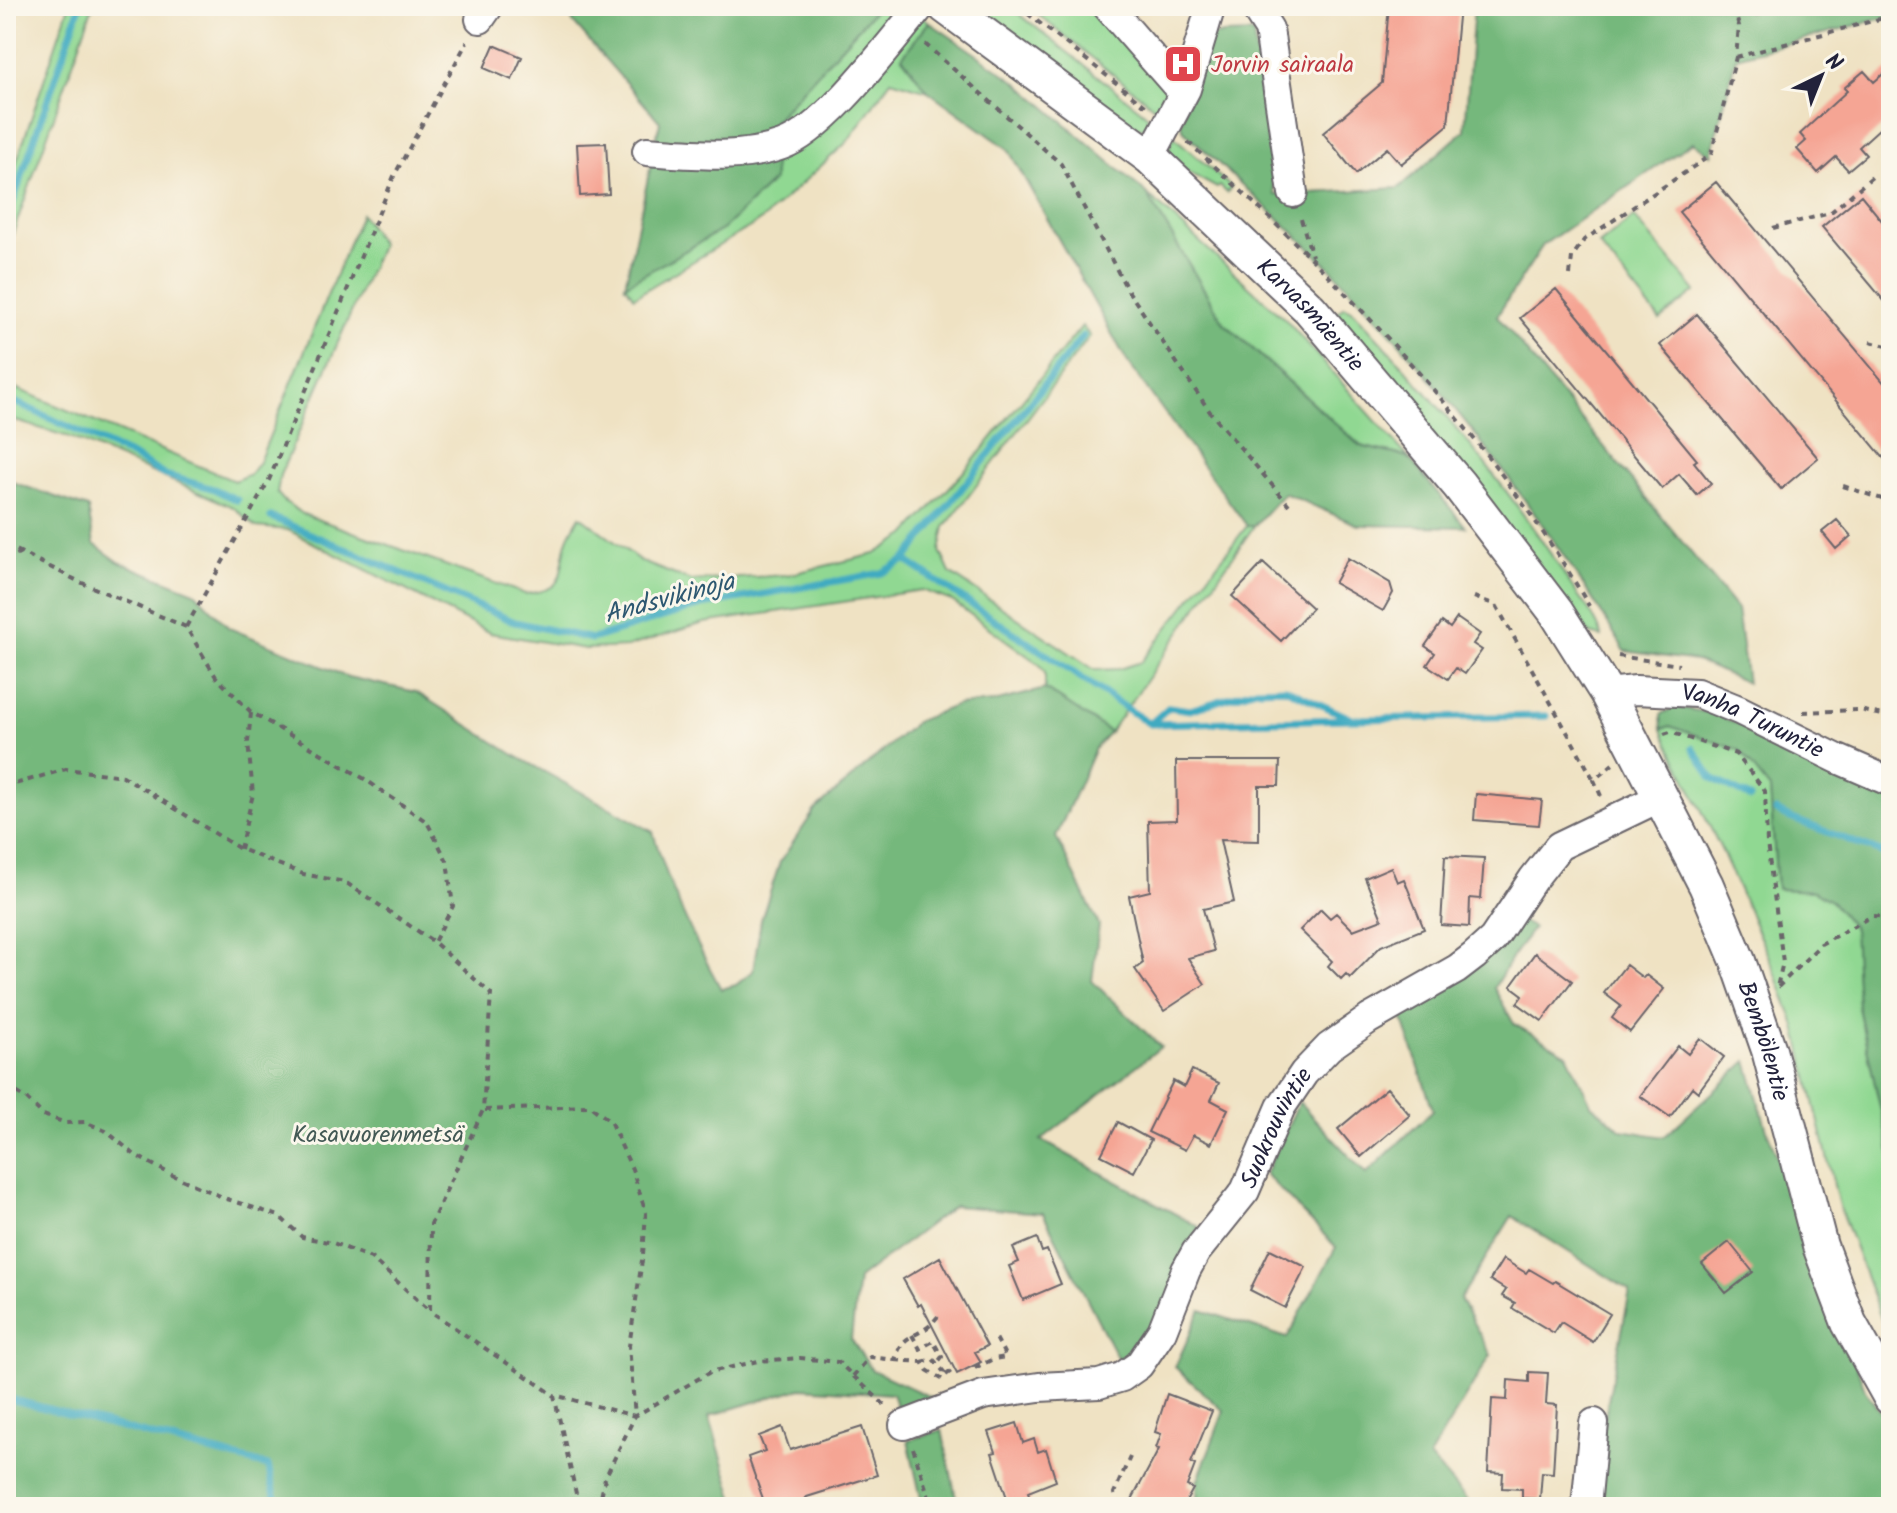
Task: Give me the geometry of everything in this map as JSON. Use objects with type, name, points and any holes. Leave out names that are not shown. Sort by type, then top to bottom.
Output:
[{"type":"main road","name":"Karvasmäentie","points":[[945,6],[1150,157],[1310,309],[1459,485],[1556,612],[1607,693]]},
{"type":"main road","name":"Bembölentie","points":[[1607,693],[1706,885],[1738,961],[1769,1050],[1820,1246],[1849,1323],[1891,1398]]},
{"type":"street","points":[[1107,6],[1183,93]]},
{"type":"street","points":[[1150,157],[1183,93],[1211,6]]},
{"type":"street","points":[[1254,6],[1269,29],[1293,193]]},
{"type":"street","points":[[647,151],[743,153],[781,146],[794,140],[807,133],[834,108],[913,16]]},
{"type":"street","name":"Vanha Turuntie","points":[[1607,693],[1636,690],[1697,693],[1891,782]]},
{"type":"street","name":"Suokrouvintie","points":[[904,1425],[983,1395],[1039,1387],[1099,1384],[1122,1377],[1139,1365],[1162,1331],[1196,1252],[1245,1191],[1281,1107],[1304,1073],[1329,1047],[1369,1019],[1457,969],[1474,956],[1493,939],[1559,846],[1661,797]]},
{"type":"street","points":[[1586,1507],[1594,1423]]},
{"type":"path","points":[[1570,275],[1572,257],[1584,240],[1711,155],[1736,57],[1739,26],[1733,6]]},
{"type":"path","points":[[186,627],[269,480],[394,176],[484,13]]},
{"type":"path","points":[[913,16],[1061,164],[1127,289],[1210,412],[1289,505]]},
{"type":"path","points":[[1736,57],[1891,16]]},
{"type":"path","points":[[1773,228],[1830,213],[1872,177]]},
{"type":"path","points":[[1293,193],[1313,259]]},
{"type":"path","points":[[1870,342],[1891,347]]},
{"type":"path","points":[[1843,486],[1891,502]]},
{"type":"path","points":[[6,545],[186,627],[216,677],[251,712],[363,778],[427,822],[447,861],[453,906],[434,942]]},
{"type":"path","points":[[6,561],[21,553]]},
{"type":"path","points":[[1474,597],[1496,605],[1594,780],[1611,820]]},
{"type":"path","points":[[1799,712],[1860,710],[1887,716]]},
{"type":"path","points":[[240,849],[253,794],[248,742],[251,712]]},
{"type":"path","points":[[1664,734],[1670,732],[1736,754],[1765,791],[1767,843],[1783,962],[1776,989],[1821,944],[1872,916],[1891,917]]},
{"type":"path","points":[[1594,780],[1618,759]]},
{"type":"path","points":[[6,790],[15,784],[66,769],[123,776],[240,849],[303,874],[345,882],[434,942],[491,994],[483,1110],[431,1224],[430,1311]]},
{"type":"path","points":[[6,1086],[26,1098],[43,1115],[66,1123],[85,1122],[106,1131],[135,1155],[172,1175],[227,1199],[279,1216],[302,1237],[333,1243],[371,1258],[430,1311],[554,1395],[635,1416],[710,1372],[758,1361],[800,1358],[838,1362],[904,1425],[932,1507]]},
{"type":"path","points":[[483,1110],[590,1106],[610,1121],[632,1169],[646,1213],[629,1346],[635,1416],[605,1478],[599,1507]]},
{"type":"path","points":[[895,1360],[904,1340],[932,1325],[935,1317],[943,1313]]},
{"type":"path","points":[[912,1335],[920,1349],[933,1341],[943,1359],[944,1379]]},
{"type":"path","points":[[971,1370],[993,1359],[1006,1357],[996,1338]]},
{"type":"path","points":[[853,1376],[870,1357],[922,1362],[943,1359]]},
{"type":"path","points":[[922,1362],[927,1370],[944,1379]]},
{"type":"path","points":[[944,1379],[954,1369]]},
{"type":"path","points":[[554,1395],[579,1507]]},
{"type":"path","points":[[1116,1507],[1114,1493],[1130,1457]]},
{"type":"green space","points":[[69,6],[93,6],[6,253],[6,193]]},
{"type":"green space","points":[[574,6],[875,6],[874,11],[773,122],[774,180],[723,229],[625,285],[660,122],[572,21]]},
{"type":"green space","points":[[875,6],[909,6],[929,22],[902,57],[928,91],[891,80],[847,142],[763,219],[634,297],[625,285],[723,229],[774,180],[773,122],[874,11]]},
{"type":"green space","points":[[972,6],[1009,6],[1147,115],[1150,124],[1146,128],[1138,128]]},
{"type":"green space","points":[[1027,6],[1092,6],[1169,84],[1165,107],[1158,110]]},
{"type":"green space","points":[[1474,6],[1741,6],[1749,12],[1758,6],[1891,6],[1891,16],[1736,57],[1711,155],[1693,142],[1543,245],[1497,316],[1737,609],[1747,683],[1696,661],[1625,651],[1524,499],[1411,357],[1329,267],[1183,130],[1181,124],[1205,38],[1253,33],[1275,195],[1399,188],[1465,130]]},
{"type":"green space","points":[[929,22],[1018,83],[1147,194],[1224,323],[1360,446],[1408,457],[1466,527],[1358,525],[1284,493],[1254,526],[1247,526],[1127,361],[1008,149],[928,91],[902,57]]},
{"type":"green space","points":[[1172,135],[1231,187],[1227,193],[1220,186],[1217,188],[1180,168],[1168,155]]},
{"type":"green space","points":[[1147,194],[1285,319],[1408,457],[1361,446],[1224,323]]},
{"type":"green space","points":[[361,214],[381,244],[280,475],[277,493],[303,514],[525,594],[548,589],[558,580],[568,538],[580,516],[642,562],[691,581],[787,575],[875,554],[906,535],[969,466],[1082,326],[1090,336],[945,527],[940,551],[950,573],[1095,670],[1119,669],[1141,662],[1247,526],[1254,526],[1110,732],[1045,689],[1045,673],[1040,665],[952,601],[922,590],[704,623],[627,647],[586,649],[490,633],[288,530],[256,527],[233,507],[72,438],[6,418],[6,384],[234,481],[250,474],[259,462]]},
{"type":"green space","points":[[1634,217],[1696,291],[1660,320],[1599,245]]},
{"type":"green space","points":[[1344,306],[1352,310],[1468,442],[1547,548],[1589,610],[1602,637],[1590,634],[1333,316]]},
{"type":"green space","name":"Kasavuorenmetsä","points":[[6,480],[88,508],[94,544],[119,562],[195,592],[229,628],[348,677],[416,692],[516,756],[653,832],[682,912],[721,989],[736,985],[753,971],[761,920],[780,862],[815,810],[917,721],[957,705],[994,702],[1045,689],[1110,732],[1095,748],[1056,837],[1099,925],[1092,981],[1161,1047],[1041,1140],[1199,1227],[1163,1313],[1122,1367],[1043,1213],[954,1206],[858,1279],[851,1339],[872,1370],[935,1399],[898,1411],[892,1394],[801,1388],[709,1416],[737,1507],[6,1507]]},
{"type":"green space","points":[[1675,707],[1711,713],[1756,731],[1891,795],[1891,1156],[1858,1007],[1854,929],[1832,902],[1814,891],[1777,889],[1770,789],[1739,750],[1670,726],[1662,729],[1661,714]]},
{"type":"green space","points":[[1670,726],[1739,749],[1770,789],[1777,888],[1814,891],[1832,902],[1855,929],[1858,1007],[1891,1156],[1891,1335],[1888,1337],[1839,1206],[1796,1027],[1723,853],[1665,737],[1662,729]]},
{"type":"green space","points":[[1521,921],[1533,928],[1494,988],[1514,1024],[1567,1054],[1591,1104],[1622,1130],[1664,1137],[1747,1061],[1767,1130],[1866,1392],[1891,1427],[1891,1507],[1597,1507],[1602,1431],[1630,1291],[1512,1216],[1460,1299],[1491,1355],[1429,1457],[1473,1507],[1197,1507],[1197,1482],[1224,1411],[1175,1367],[1201,1310],[1287,1338],[1336,1247],[1265,1174],[1299,1102],[1366,1174],[1433,1110],[1400,1011]]},
{"type":"green space","points":[[942,1430],[958,1507],[923,1507],[908,1440]]},
{"type":"building","points":[[1389,6],[1459,6],[1448,125],[1401,164],[1387,148],[1356,174],[1323,133],[1382,83]]},
{"type":"building","points":[[494,45],[522,57],[512,80],[484,68]]},
{"type":"building","points":[[1891,67],[1891,118],[1859,147],[1866,155],[1848,170],[1836,157],[1818,173],[1797,149],[1806,141],[1800,134],[1864,71],[1874,82]]},
{"type":"building","points":[[606,143],[609,194],[580,196],[577,144]]},
{"type":"building","points":[[1716,182],[1891,391],[1891,467],[1679,212]]},
{"type":"building","points":[[1861,195],[1891,232],[1891,309],[1822,227]]},
{"type":"building","points":[[1556,289],[1697,460],[1694,462],[1711,483],[1697,495],[1679,474],[1662,489],[1520,318]]},
{"type":"building","points":[[1697,314],[1818,458],[1781,489],[1660,345]]},
{"type":"building","points":[[1837,520],[1851,536],[1836,549],[1822,532]]},
{"type":"building","points":[[1348,558],[1390,583],[1393,593],[1383,611],[1334,583]]},
{"type":"building","points":[[1263,563],[1312,608],[1281,641],[1232,596]]},
{"type":"building","points":[[1457,618],[1480,634],[1473,644],[1482,650],[1465,674],[1456,668],[1448,679],[1427,665],[1435,653],[1425,646],[1442,622],[1450,628]]},
{"type":"building","points":[[1176,761],[1280,761],[1279,786],[1259,786],[1259,841],[1220,840],[1234,902],[1203,909],[1214,951],[1188,958],[1205,984],[1164,1011],[1135,969],[1143,963],[1129,896],[1150,891],[1148,821],[1177,820]]},
{"type":"building","points":[[1476,794],[1542,800],[1539,825],[1474,820]]},
{"type":"building","points":[[1445,856],[1484,858],[1481,899],[1470,898],[1469,927],[1441,925]]},
{"type":"building","points":[[1391,867],[1397,882],[1404,879],[1424,929],[1381,946],[1350,978],[1346,974],[1341,979],[1328,966],[1332,961],[1300,930],[1321,909],[1330,918],[1336,913],[1353,930],[1382,919],[1365,878]]},
{"type":"building","points":[[1535,953],[1572,981],[1542,1021],[1517,1003],[1523,995],[1511,986]]},
{"type":"building","points":[[1626,965],[1664,989],[1630,1032],[1612,1018],[1621,1006],[1604,993]]},
{"type":"building","points":[[1700,1038],[1724,1057],[1698,1092],[1692,1087],[1670,1117],[1640,1096],[1678,1046],[1688,1054]]},
{"type":"building","points":[[1192,1070],[1219,1083],[1211,1100],[1228,1109],[1211,1144],[1193,1135],[1185,1150],[1148,1132],[1173,1081],[1184,1087]]},
{"type":"building","points":[[1387,1088],[1410,1115],[1361,1157],[1338,1129]]},
{"type":"building","points":[[1118,1122],[1151,1140],[1134,1172],[1101,1155]]},
{"type":"building","points":[[1037,1238],[1042,1252],[1047,1250],[1061,1284],[1023,1300],[1009,1266],[1019,1262],[1013,1248]]},
{"type":"building","points":[[1729,1242],[1753,1272],[1726,1293],[1702,1264]]},
{"type":"building","points":[[1270,1249],[1306,1267],[1285,1308],[1250,1290]]},
{"type":"building","points":[[940,1257],[987,1346],[975,1352],[981,1362],[957,1374],[921,1304],[918,1306],[903,1279]]},
{"type":"building","points":[[1503,1259],[1526,1273],[1529,1269],[1553,1283],[1555,1281],[1610,1314],[1593,1342],[1561,1322],[1554,1333],[1512,1308],[1515,1303],[1502,1296],[1506,1290],[1490,1280]]},
{"type":"building","points":[[1529,1372],[1548,1373],[1546,1404],[1557,1405],[1553,1473],[1542,1472],[1540,1499],[1522,1498],[1522,1489],[1502,1488],[1503,1473],[1488,1472],[1492,1399],[1507,1400],[1508,1380],[1529,1382]]},
{"type":"building","points":[[1167,1394],[1212,1411],[1191,1463],[1195,1465],[1187,1486],[1193,1489],[1183,1507],[1128,1507],[1159,1449],[1156,1448],[1161,1434],[1155,1432]]},
{"type":"building","points":[[1017,1423],[1023,1443],[1034,1439],[1038,1452],[1046,1449],[1056,1481],[1028,1492],[1031,1500],[1010,1507],[992,1453],[996,1452],[989,1432]]},
{"type":"building","points":[[782,1427],[790,1450],[862,1427],[877,1475],[807,1497],[803,1501],[805,1507],[766,1507],[748,1457],[765,1451],[759,1436]]},
{"type":"waterway","points":[[6,222],[80,6]]},
{"type":"waterway","name":"Andsvikinoja","points":[[271,517],[515,622],[592,639],[702,605],[882,573],[905,560],[1083,336]]},
{"type":"waterway","name":"Andsvikinoja","points":[[6,398],[136,458],[162,474],[214,489],[237,500]]},
{"type":"waterway","points":[[905,560],[1150,724],[1169,707],[1190,710],[1256,689],[1285,688],[1352,719],[1546,716]]},
{"type":"waterway","points":[[1150,724],[1349,719]]},
{"type":"waterway","points":[[1693,748],[1712,778],[1750,798]]},
{"type":"waterway","points":[[1776,811],[1891,856]]},
{"type":"waterway","points":[[6,1483],[8,1398]]},
{"type":"waterway","points":[[10,1399],[268,1466],[278,1507]]},
{"type":"place","name":"Jorvin sairaala","points":[[1183,64]]}]
